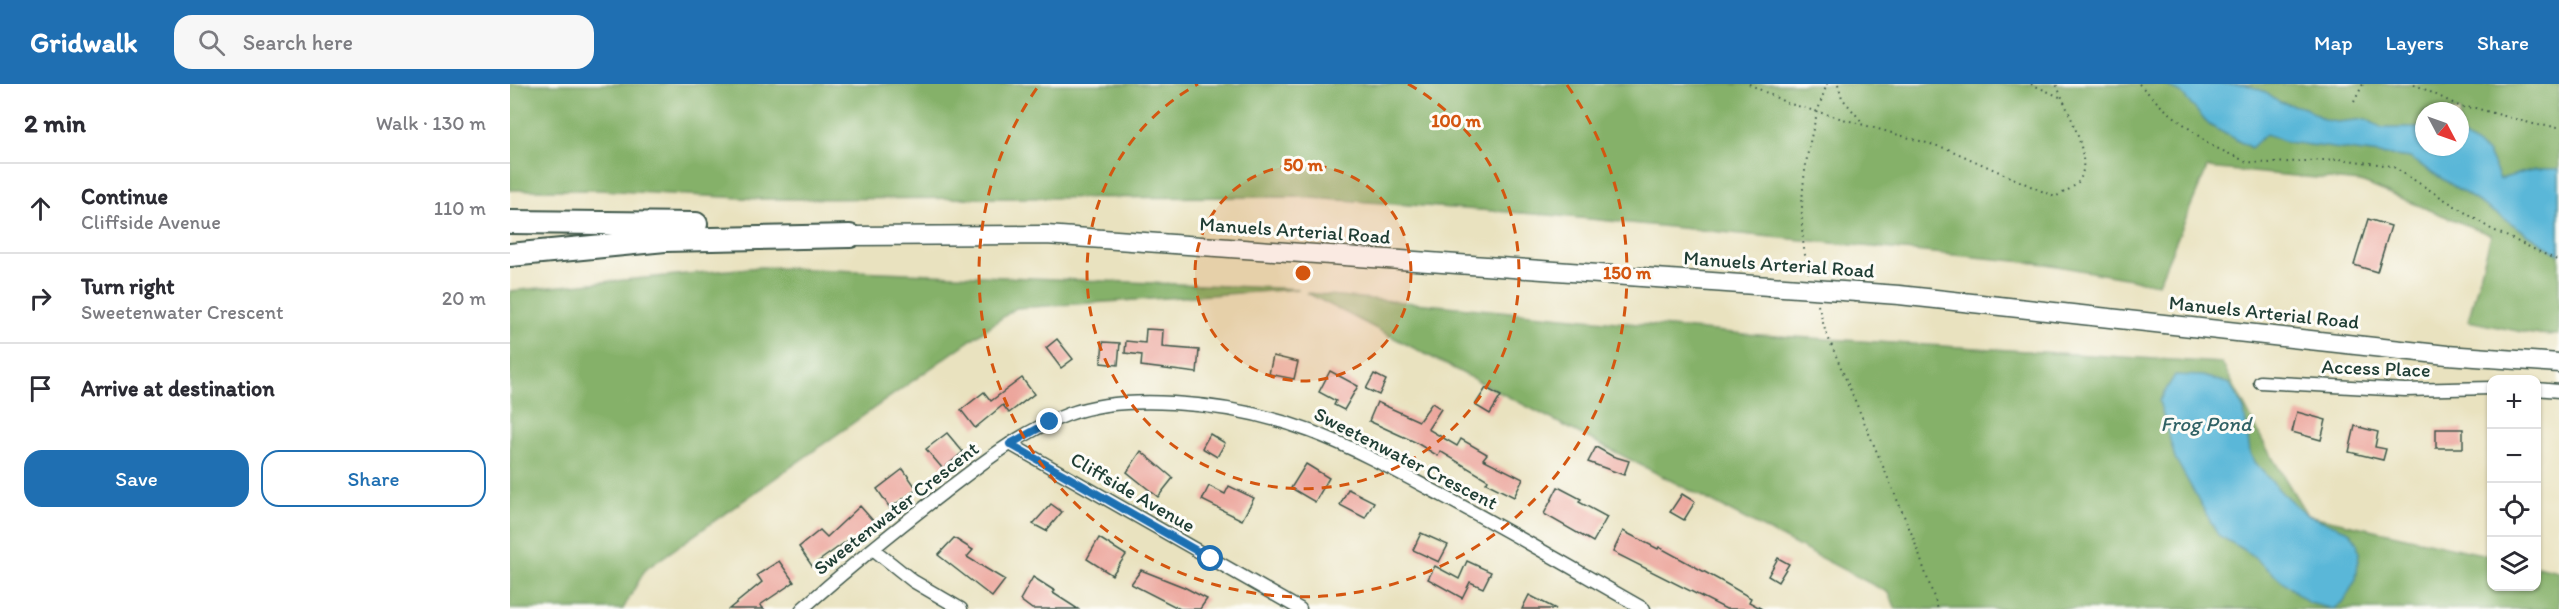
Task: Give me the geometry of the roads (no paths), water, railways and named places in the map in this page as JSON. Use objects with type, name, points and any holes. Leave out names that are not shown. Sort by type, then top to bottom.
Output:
[{"type":"highway","points":[[510,222],[705,224],[850,236]]},
{"type":"highway","points":[[510,255],[665,240],[850,236]]},
{"type":"main road","name":"Manuels Arterial Road","points":[[850,236],[1046,235],[1899,294],[2447,355],[2559,363]]},
{"type":"street","name":"Access Place","points":[[2260,382],[2405,390],[2487,388]]},
{"type":"street","points":[[2541,390],[2559,391]]},
{"type":"street","name":"Sweetenwater Crescent","points":[[802,609],[913,516],[1010,444],[1060,418],[1089,408],[1110,404],[1177,403],[1258,413],[1340,442],[1504,529],[1644,609]]},
{"type":"street","name":"Cliffside Avenue","points":[[1010,444],[1300,609]]},
{"type":"street","points":[[873,549],[913,581],[960,609]]},
{"type":"water","points":[[2163,84],[2244,84],[2266,92],[2280,102],[2305,108],[2325,120],[2337,122],[2366,119],[2382,128],[2415,128],[2415,156],[2469,156],[2469,140],[2488,153],[2500,179],[2535,169],[2559,169],[2559,254],[2410,158],[2287,142],[2266,134],[2251,148],[2209,125],[2181,93]]},
{"type":"water","name":"Frog Pond","points":[[2175,375],[2203,376],[2230,384],[2244,410],[2250,453],[2254,462],[2282,493],[2307,515],[2349,531],[2357,542],[2359,554],[2356,579],[2344,601],[2333,609],[2309,603],[2246,551],[2218,535],[2175,458],[2159,401]]}]
